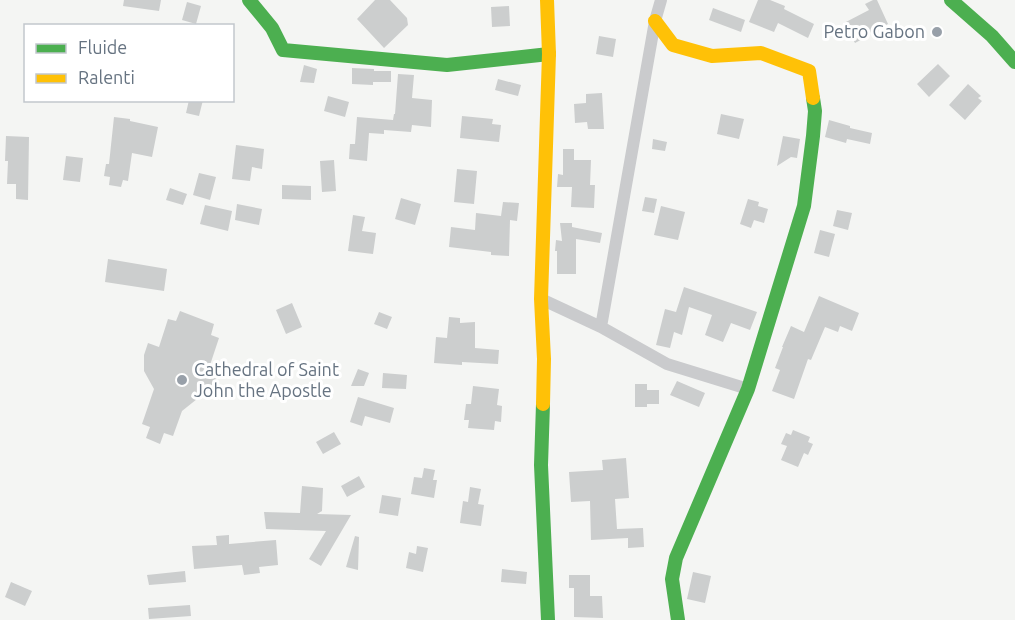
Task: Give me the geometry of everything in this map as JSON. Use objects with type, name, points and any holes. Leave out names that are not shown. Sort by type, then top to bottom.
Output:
[{"type":"main road","points":[[249,0],[272,28],[283,50],[447,66],[549,54]]},
{"type":"main road","points":[[547,0],[549,54],[541,299],[543,359],[541,465],[548,620]]},
{"type":"main road","points":[[951,0],[992,36],[1015,62]]},
{"type":"main road","points":[[655,21],[672,45],[712,56],[761,53],[809,71],[815,111],[804,206],[748,389],[676,558],[672,579],[678,620]]},
{"type":"street","points":[[601,327],[655,21],[661,0]]},
{"type":"street","points":[[541,299],[601,327],[667,364],[748,389]]},
{"type":"building","points":[[124,0],[161,0],[159,11],[123,6]]},
{"type":"building","points":[[375,0],[390,0],[407,18],[408,25],[384,48],[357,19]]},
{"type":"building","points":[[758,0],[770,0],[785,6],[784,9],[814,24],[808,38],[778,23],[774,32],[749,22]]},
{"type":"building","points":[[877,0],[888,24],[867,34],[868,36],[855,43],[844,23],[869,10],[865,4]]},
{"type":"building","points":[[187,2],[201,6],[196,24],[182,20]]},
{"type":"building","points":[[509,6],[510,26],[492,27],[491,7]]},
{"type":"building","points":[[713,8],[745,20],[741,32],[709,20]]},
{"type":"building","points":[[599,36],[616,39],[613,57],[596,54]]},
{"type":"building","points":[[938,64],[950,76],[929,97],[917,84]]},
{"type":"building","points":[[304,65],[317,69],[314,83],[300,82]]},
{"type":"building","points":[[352,68],[391,71],[391,82],[373,82],[373,85],[352,84]]},
{"type":"building","points":[[398,74],[414,75],[412,98],[432,100],[431,127],[412,125],[411,132],[384,130],[384,134],[369,133],[367,161],[349,159],[350,144],[355,144],[357,117],[393,120]]},
{"type":"building","points":[[498,79],[521,85],[518,96],[495,90]]},
{"type":"building","points":[[968,84],[981,96],[978,98],[982,101],[965,120],[949,105]]},
{"type":"building","points":[[602,93],[604,129],[588,129],[587,122],[575,123],[574,104],[586,103],[586,94]]},
{"type":"building","points":[[328,96],[349,102],[345,117],[324,111]]},
{"type":"building","points":[[189,102],[202,102],[199,116],[186,113]]},
{"type":"building","points":[[721,114],[744,119],[739,139],[717,134]]},
{"type":"building","points":[[462,116],[493,119],[492,124],[501,125],[499,142],[460,138]]},
{"type":"building","points":[[114,117],[158,127],[152,157],[132,153],[128,181],[123,180],[121,187],[109,185],[110,177],[104,176],[106,164],[109,164]]},
{"type":"building","points":[[829,120],[872,133],[870,144],[847,139],[846,143],[825,137]]},
{"type":"building","points":[[6,136],[29,137],[28,200],[16,199],[16,184],[7,184]]},
{"type":"building","points":[[783,136],[800,139],[797,158],[791,157],[777,166]]},
{"type":"building","points":[[653,139],[667,142],[665,151],[652,149]]},
{"type":"building","points":[[236,145],[264,149],[262,169],[252,167],[250,181],[232,179]]},
{"type":"building","points":[[563,149],[574,149],[574,160],[591,160],[590,185],[595,185],[594,208],[571,207],[572,187],[557,187],[558,174],[563,175]]},
{"type":"building","points":[[66,156],[83,158],[80,182],[63,180]]},
{"type":"building","points":[[334,160],[336,191],[322,192],[320,161]]},
{"type":"building","points":[[457,169],[477,171],[474,204],[454,202]]},
{"type":"building","points":[[199,173],[216,177],[210,200],[193,195]]},
{"type":"building","points":[[282,185],[311,186],[311,200],[282,199]]},
{"type":"building","points":[[170,188],[187,194],[183,205],[166,200]]},
{"type":"building","points":[[645,197],[657,199],[654,213],[642,211]]},
{"type":"building","points":[[401,198],[421,204],[415,225],[395,219]]},
{"type":"building","points":[[748,199],[759,202],[758,206],[768,209],[764,223],[754,220],[751,228],[740,224]]},
{"type":"building","points":[[503,202],[519,203],[517,221],[510,220],[509,256],[449,247],[451,227],[475,230],[476,213],[501,216]]},
{"type":"building","points":[[237,204],[262,209],[259,225],[235,220]]},
{"type":"building","points":[[205,205],[232,211],[228,231],[200,224]]},
{"type":"building","points":[[661,206],[685,212],[678,240],[654,235]]},
{"type":"building","points":[[837,210],[852,213],[848,230],[833,226]]},
{"type":"building","points":[[353,215],[365,217],[362,231],[376,233],[373,254],[348,251]]},
{"type":"building","points":[[560,223],[572,223],[572,227],[602,233],[600,243],[576,239],[576,274],[557,274],[557,251],[555,251],[556,240],[562,241]]},
{"type":"building","points":[[820,230],[835,234],[829,257],[814,253]]},
{"type":"building","points":[[108,259],[167,269],[164,291],[105,282]]},
{"type":"building","points":[[684,287],[757,312],[750,330],[731,323],[723,342],[705,335],[712,315],[689,307],[682,335],[674,332],[670,348],[656,345],[665,309],[676,312]]},
{"type":"building","points":[[819,296],[859,313],[852,331],[840,326],[838,332],[825,327],[811,360],[808,359],[794,399],[772,391],[780,370],[775,368],[791,326],[804,332]]},
{"type":"building","points":[[292,303],[302,327],[286,334],[276,310]]},
{"type":"building","name":"Cathedral of Saint John the Apostle","points":[[180,311],[214,324],[211,335],[219,338],[209,368],[220,373],[212,387],[182,411],[173,436],[164,433],[160,444],[146,438],[150,427],[142,424],[154,389],[144,371],[144,355],[148,343],[159,347],[168,319],[176,321]]},
{"type":"building","points":[[379,312],[392,317],[387,329],[374,324]]},
{"type":"building","points":[[449,317],[460,318],[460,323],[475,322],[475,348],[499,350],[498,364],[434,363],[436,337],[447,338]]},
{"type":"building","points":[[358,369],[369,373],[364,386],[351,386]]},
{"type":"building","points":[[383,373],[407,375],[406,389],[382,388]]},
{"type":"building","points":[[677,381],[705,393],[699,407],[670,395]]},
{"type":"building","points":[[635,384],[647,384],[647,390],[659,390],[659,404],[635,407]]},
{"type":"building","points":[[473,386],[499,389],[497,405],[502,406],[501,422],[495,421],[494,430],[468,428],[469,420],[464,420],[466,404],[471,404]]},
{"type":"building","points":[[358,397],[394,408],[390,423],[365,416],[362,426],[350,422]]},
{"type":"building","points":[[793,430],[810,437],[808,442],[813,444],[808,455],[804,453],[798,467],[781,460],[787,446],[781,444],[786,433],[791,435]]},
{"type":"building","points":[[334,432],[341,444],[323,454],[316,442]]},
{"type":"building","points":[[626,458],[629,498],[615,499],[617,529],[643,528],[644,547],[628,548],[628,538],[591,540],[590,501],[571,502],[569,472],[603,470],[602,460]]},
{"type":"building","points":[[424,468],[435,470],[433,480],[437,480],[434,498],[411,494],[414,477],[422,478]]},
{"type":"building","points":[[359,476],[365,487],[347,497],[341,486]]},
{"type":"building","points":[[302,486],[323,488],[322,511],[317,514],[351,515],[321,566],[309,559],[326,531],[266,529],[264,512],[300,513]]},
{"type":"building","points":[[470,487],[481,489],[478,504],[484,505],[481,526],[460,523],[463,501],[468,502]]},
{"type":"building","points":[[382,495],[401,498],[398,516],[379,513]]},
{"type":"building","points":[[229,535],[229,544],[276,540],[278,565],[259,567],[260,573],[244,575],[242,565],[194,569],[192,546],[217,545],[216,536]]},
{"type":"building","points":[[355,536],[359,537],[358,570],[346,567]]},
{"type":"building","points":[[417,546],[428,548],[423,572],[406,568],[409,552],[416,554]]},
{"type":"building","points":[[502,569],[527,572],[526,584],[501,582]]},
{"type":"building","points":[[185,571],[186,582],[149,585],[147,575]]},
{"type":"building","points":[[693,572],[711,576],[705,603],[687,599]]},
{"type":"building","points":[[569,575],[590,575],[590,596],[602,596],[603,618],[574,617],[574,588],[569,588]]},
{"type":"building","points":[[11,582],[32,591],[25,606],[5,597]]},
{"type":"building","points":[[190,605],[191,616],[149,619],[148,608]]},
{"type":"traffic: fast","points":[[249,0],[272,28],[283,50],[447,65],[549,54]]},
{"type":"traffic: fast","points":[[951,0],[992,36],[1015,62]]},
{"type":"traffic: fast","points":[[678,620],[672,579],[676,558],[748,389],[804,206],[813,136],[815,111],[813,98]]},
{"type":"traffic: fast","points":[[543,404],[541,465],[548,620]]},
{"type":"traffic: slow","points":[[543,404],[544,359],[541,299],[549,54],[547,0]]},
{"type":"traffic: slow","points":[[655,21],[673,45],[712,56],[761,53],[809,71],[813,98]]},
{"type":"place","name":"Petro Gabon","points":[[937,32]]},
{"type":"place","name":"Cathedral of Saint John the Apostle","points":[[182,380]]}]
